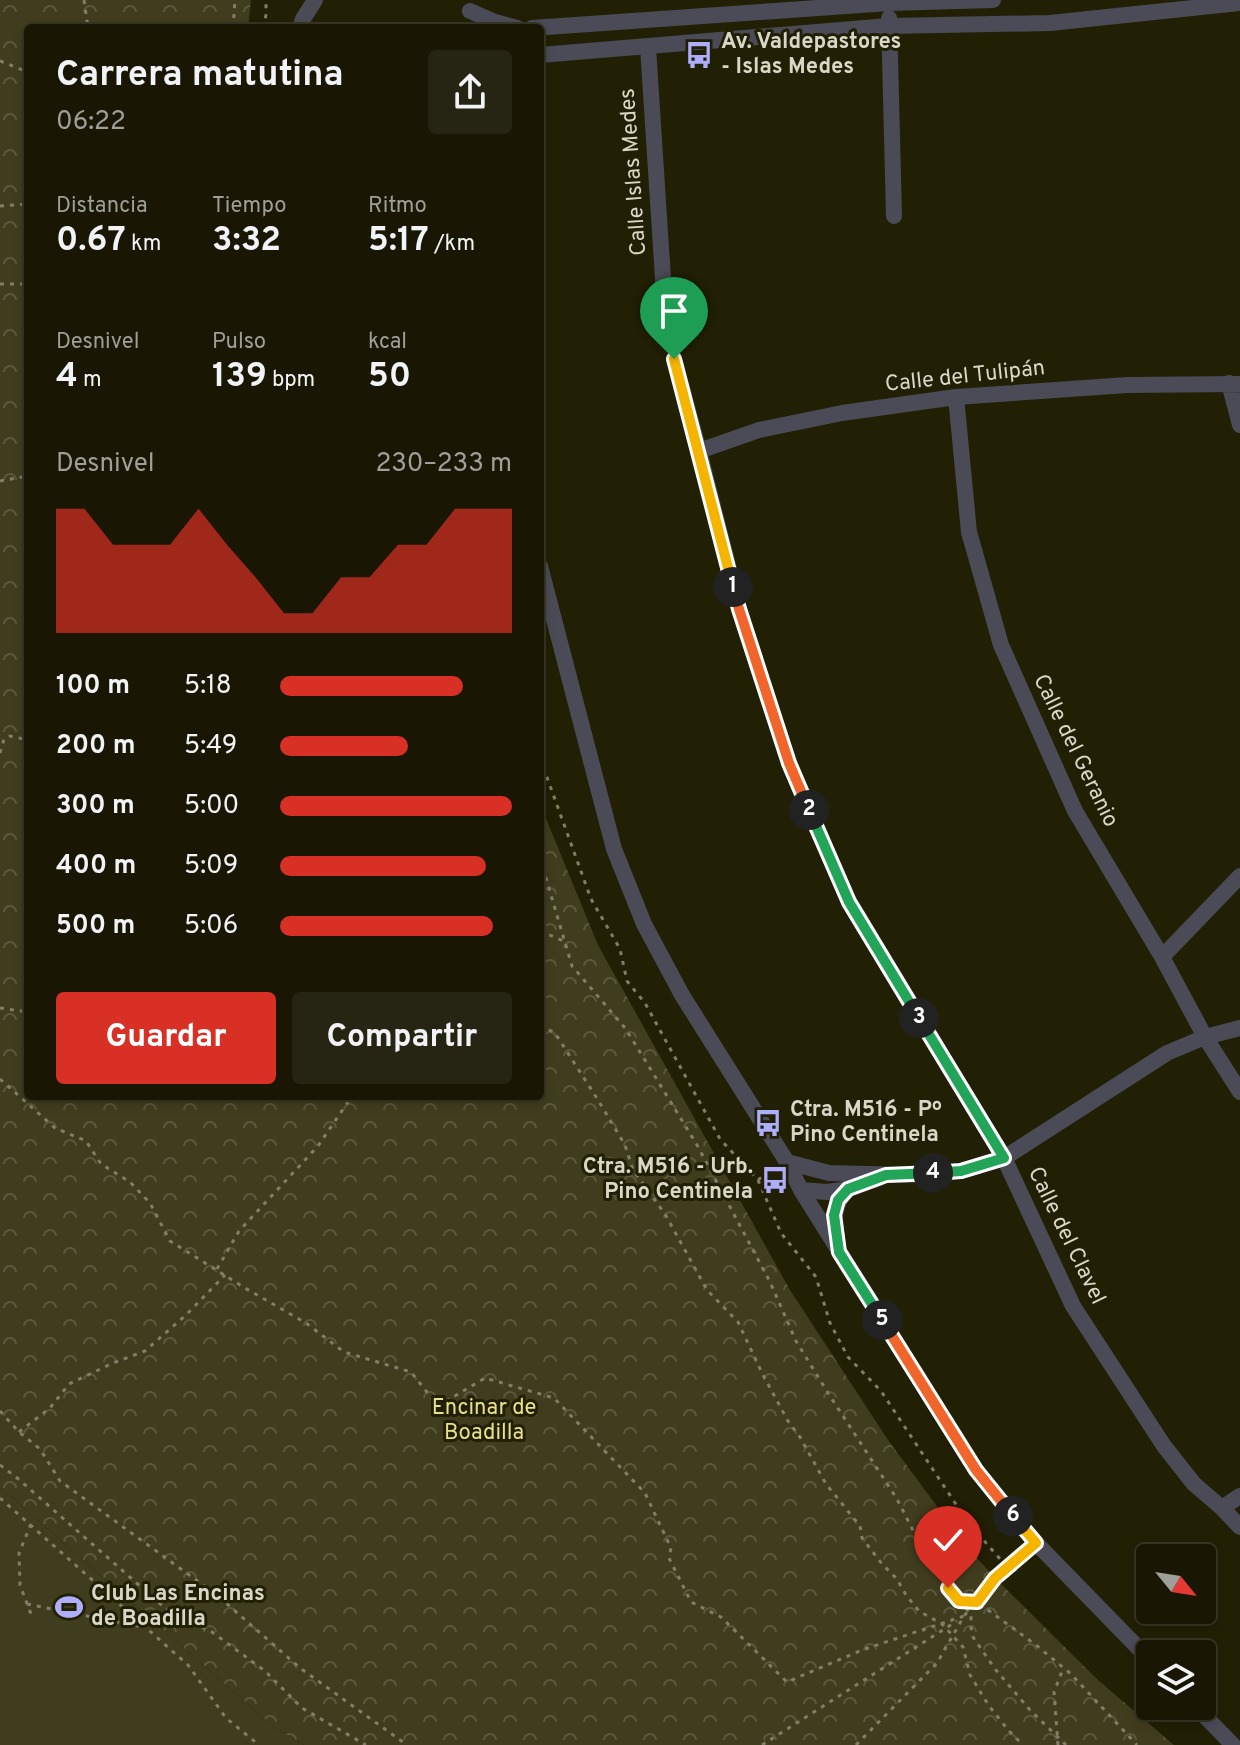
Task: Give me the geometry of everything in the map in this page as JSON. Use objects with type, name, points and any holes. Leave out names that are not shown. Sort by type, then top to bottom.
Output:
[{"type":"street","points":[[301,24],[315,0]]},
{"type":"street","points":[[544,27],[889,2],[993,0]]},
{"type":"street","points":[[889,2],[894,216]]},
{"type":"street","points":[[544,55],[889,26],[1050,23],[1240,3]]},
{"type":"street","points":[[466,6],[502,24]]},
{"type":"street","name":"Calle Islas Medes","points":[[648,47],[664,294]]},
{"type":"street","name":"Calle del Clavel","points":[[674,359],[739,609],[789,763],[849,902],[1004,1158],[1073,1306],[1164,1446],[1194,1484],[1240,1527]]},
{"type":"street","points":[[1235,383],[1240,425]]},
{"type":"street","name":"Calle del Tulipán","points":[[699,451],[759,430],[842,413],[956,397],[1127,385],[1235,383]]},
{"type":"street","name":"Calle del Geranio","points":[[956,397],[969,532],[1001,645],[1075,811],[1240,1092]]},
{"type":"street","points":[[544,581],[614,849],[644,924],[682,995],[976,1470],[1036,1543],[1136,1646]]},
{"type":"street","points":[[1162,957],[1240,876]]},
{"type":"street","points":[[787,1162],[829,1173],[886,1175],[961,1171],[1004,1158],[1167,1053],[1205,1037],[1240,1028]]},
{"type":"street","points":[[801,1190],[827,1192],[848,1189],[886,1175]]},
{"type":"street","points":[[839,1252],[834,1215],[838,1200],[848,1189]]},
{"type":"street","points":[[1222,1508],[1240,1496]]},
{"type":"street","points":[[1209,1720],[1233,1745]]},
{"type":"path","points":[[84,0],[87,24]]},
{"type":"path","points":[[233,24],[235,0]]},
{"type":"path","points":[[264,24],[266,0]]},
{"type":"path","points":[[0,61],[24,70]]},
{"type":"path","points":[[0,206],[24,204]]},
{"type":"path","points":[[0,284],[24,284]]},
{"type":"path","points":[[0,481],[24,477]]},
{"type":"path","points":[[0,735],[24,739]]},
{"type":"path","points":[[0,753],[4,739],[10,736]]},
{"type":"path","points":[[544,769],[591,899],[620,949],[627,981],[645,1003],[720,1139],[758,1180],[781,1233],[816,1277],[830,1323],[848,1357],[881,1391],[967,1521],[1007,1567]]},
{"type":"path","points":[[544,871],[572,966],[625,1028],[697,1145],[770,1282],[796,1341],[897,1499],[921,1546],[948,1588],[971,1614],[973,1637],[1030,1710],[1066,1745]]},
{"type":"path","points":[[544,933],[566,942]]},
{"type":"path","points":[[0,1008],[24,1011]]},
{"type":"path","points":[[544,1027],[555,1033],[598,1100],[625,1145],[633,1170],[665,1214],[707,1290],[738,1322],[788,1421],[826,1484],[860,1526],[862,1538],[919,1611],[942,1624],[963,1647],[970,1675],[989,1706],[1023,1745]]},
{"type":"path","points":[[0,1079],[55,1128],[86,1141],[101,1164],[130,1182],[150,1203],[170,1241],[306,1323],[344,1352],[411,1372],[438,1406],[485,1378],[554,1398],[645,1493],[671,1548],[669,1558],[691,1602],[721,1617],[787,1682],[862,1650],[964,1616]]},
{"type":"path","points":[[216,1270],[239,1231],[318,1146],[349,1100]]},
{"type":"path","points":[[758,1180],[770,1171]]},
{"type":"path","points":[[19,1432],[50,1408],[69,1384],[145,1351],[225,1275]]},
{"type":"path","points":[[0,1411],[40,1449],[60,1481],[218,1596],[300,1668],[407,1745]]},
{"type":"path","points":[[0,1465],[165,1608],[212,1632],[265,1671],[302,1708],[366,1745]]},
{"type":"path","points":[[0,1498],[188,1665],[226,1718],[259,1745]]},
{"type":"path","points":[[31,1524],[19,1553],[20,1585],[31,1614]]},
{"type":"path","points":[[762,1745],[964,1616],[995,1578],[1036,1543]]},
{"type":"path","points":[[959,1601],[977,1602],[990,1609],[1036,1645],[1071,1674],[1137,1745]]},
{"type":"path","points":[[27,1604],[146,1627]]},
{"type":"path","points":[[856,1745],[937,1663],[964,1616]]},
{"type":"path","points":[[1058,1745],[1054,1692],[1063,1669]]},
{"type":"green space","name":"Encinar de Boadilla","points":[[0,0],[251,0],[248,24],[24,24],[24,1100],[544,1100],[544,814],[598,945],[790,1290],[888,1440],[967,1547],[995,1578],[1099,1681],[1136,1713],[1136,1720],[1145,1720],[1174,1745],[304,1745],[275,1728],[0,1487]]},
{"type":"green space","name":"Club Las Encinas de Boadilla","points":[[0,1487],[275,1728],[304,1745],[0,1745]]},
{"type":"place","name":"Av. Valdepastores - Islas Medes","points":[[699,55]]},
{"type":"place","name":"Ctra. M516 - Pº Pino Centinela","points":[[768,1123]]},
{"type":"place","name":"Ctra. M516 - Urb. Pino Centinela","points":[[775,1180]]},
{"type":"place","name":"Club Las Encinas de Boadilla","points":[[69,1607]]},
{"type":"route","points":[[674,359],[739,609],[789,763],[849,902],[1004,1158],[961,1171],[886,1175],[848,1189],[838,1200],[834,1215],[839,1252],[976,1470],[1036,1543],[995,1578],[977,1602],[959,1601],[948,1588]]}]
